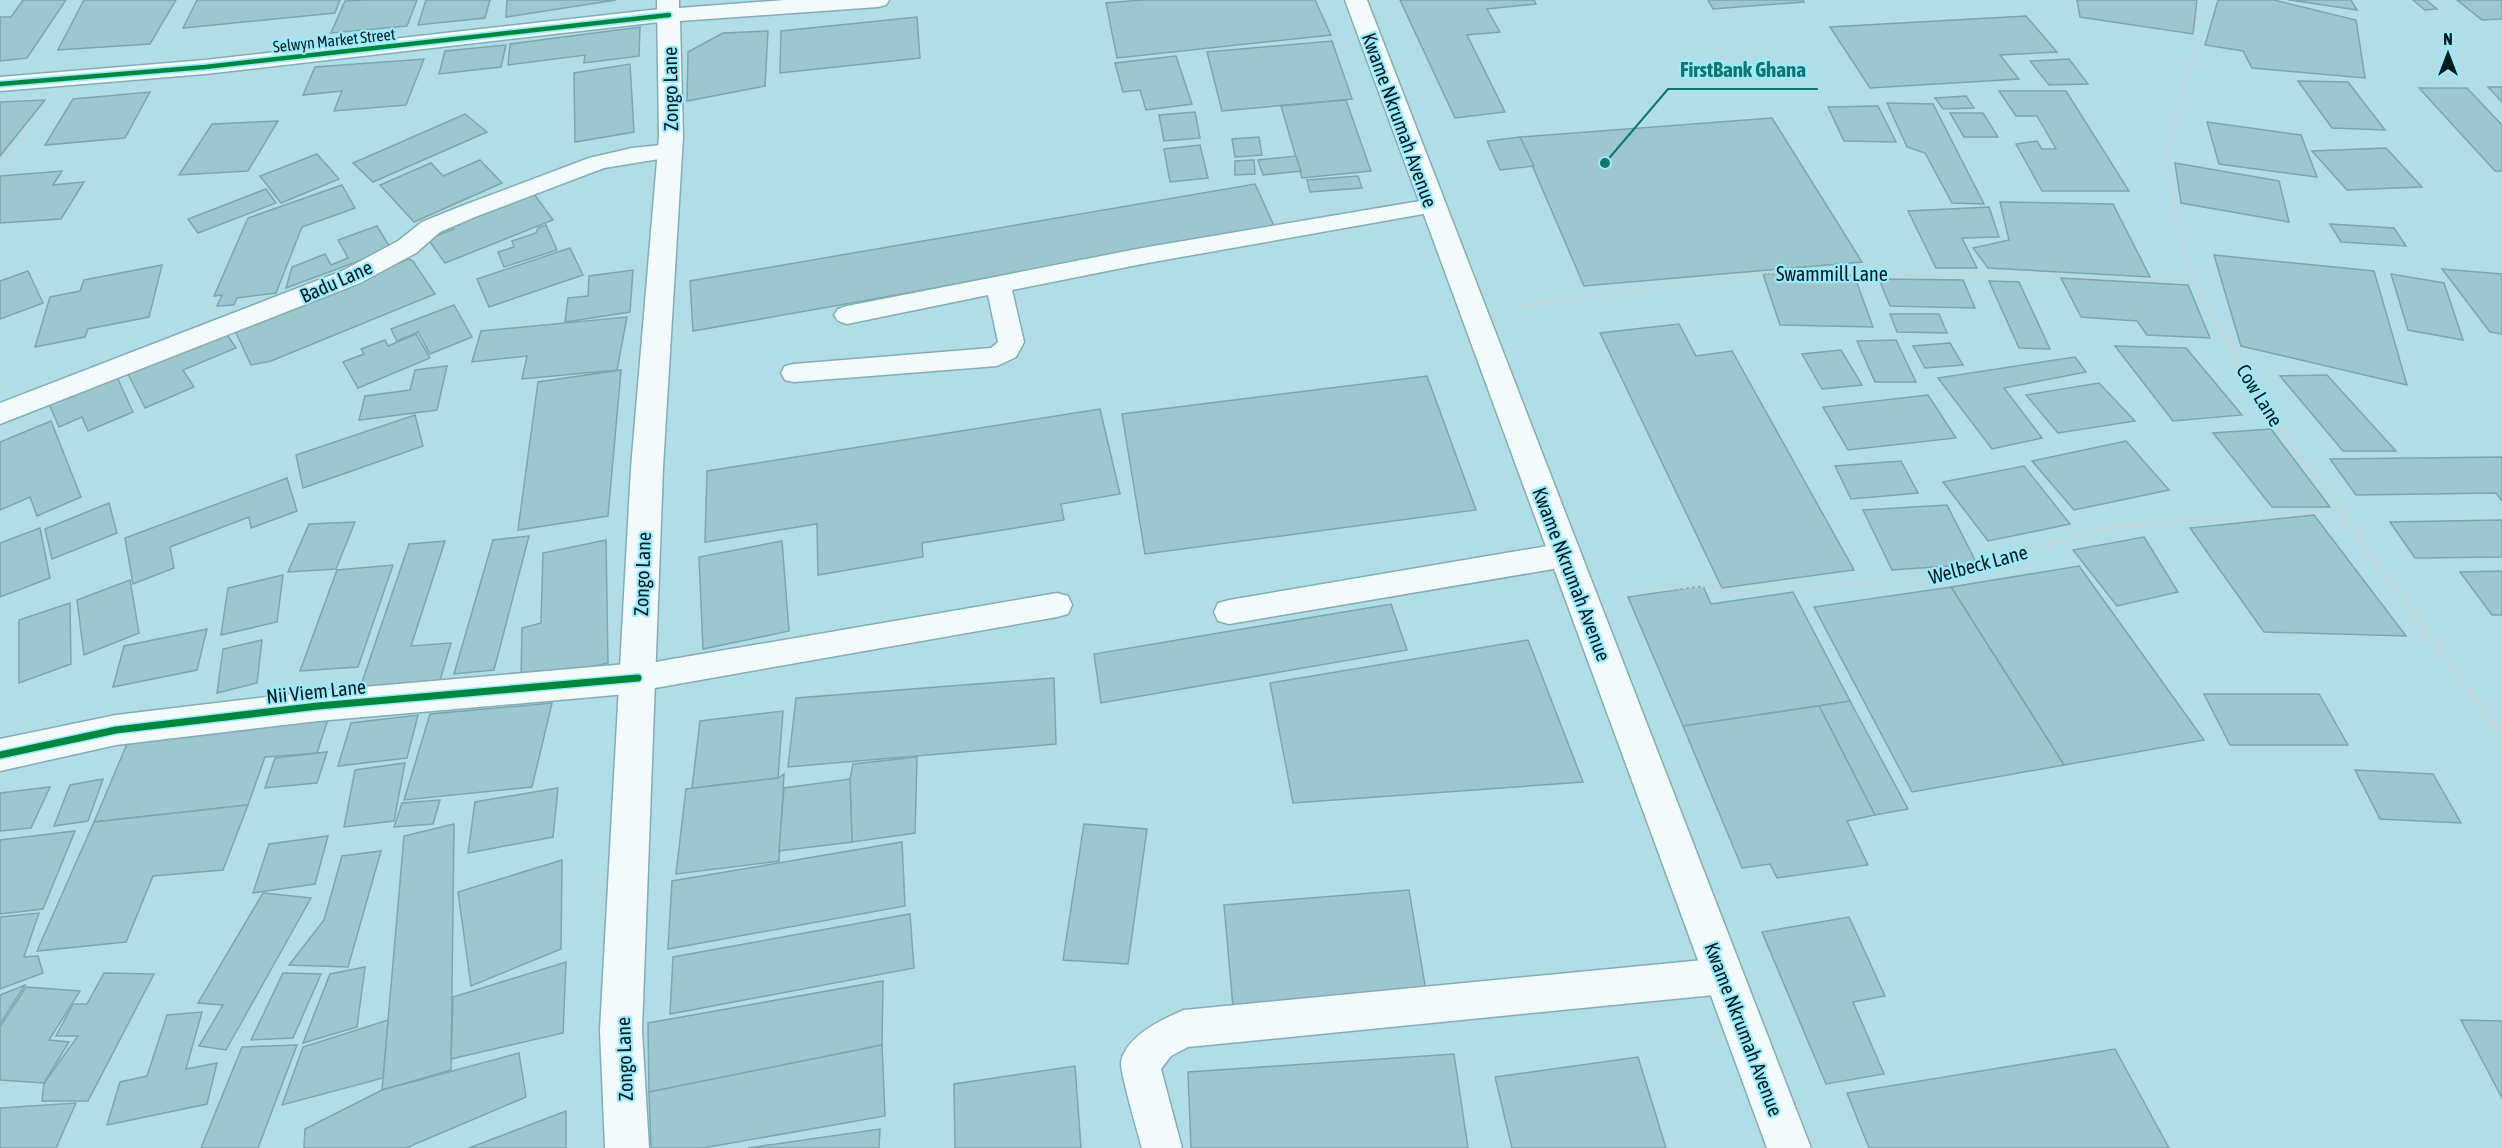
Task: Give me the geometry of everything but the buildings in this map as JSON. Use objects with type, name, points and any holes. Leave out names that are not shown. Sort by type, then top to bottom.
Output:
[{"type":"main road","name":"Selwyn Market Street","points":[[0,84],[217,66],[669,8],[878,0]]},
{"type":"main road","name":"Kwame Nkrumah Avenue","points":[[1356,0],[1789,1148]]},
{"type":"main road","name":"Zongo Lane","points":[[627,1148],[621,1030],[647,468],[670,151],[669,8]]},
{"type":"main road","name":"Nii Viem Lane","points":[[0,755],[128,728],[318,706],[638,678]]},
{"type":"lane","name":"Badu Lane","points":[[0,414],[351,277],[407,247],[431,227],[467,212],[597,163],[632,155],[670,151]]},
{"type":"lane","points":[[847,315],[1142,256],[1432,206]]},
{"type":"lane","points":[[794,373],[997,357],[1007,351],[1011,342],[998,286]]},
{"type":"lane","points":[[1229,612],[1565,555]]},
{"type":"lane","points":[[638,678],[1058,605]]},
{"type":"lane","points":[[1162,1148],[1140,1063],[1158,1043],[1184,1029],[1724,976]]},
{"type":"cycle path","points":[[0,84],[205,67],[669,15]]},
{"type":"cycle path","points":[[0,755],[116,730],[318,706],[638,678]]},
{"type":"place","name":"FirstBank Ghana","points":[[1605,163]]}]
